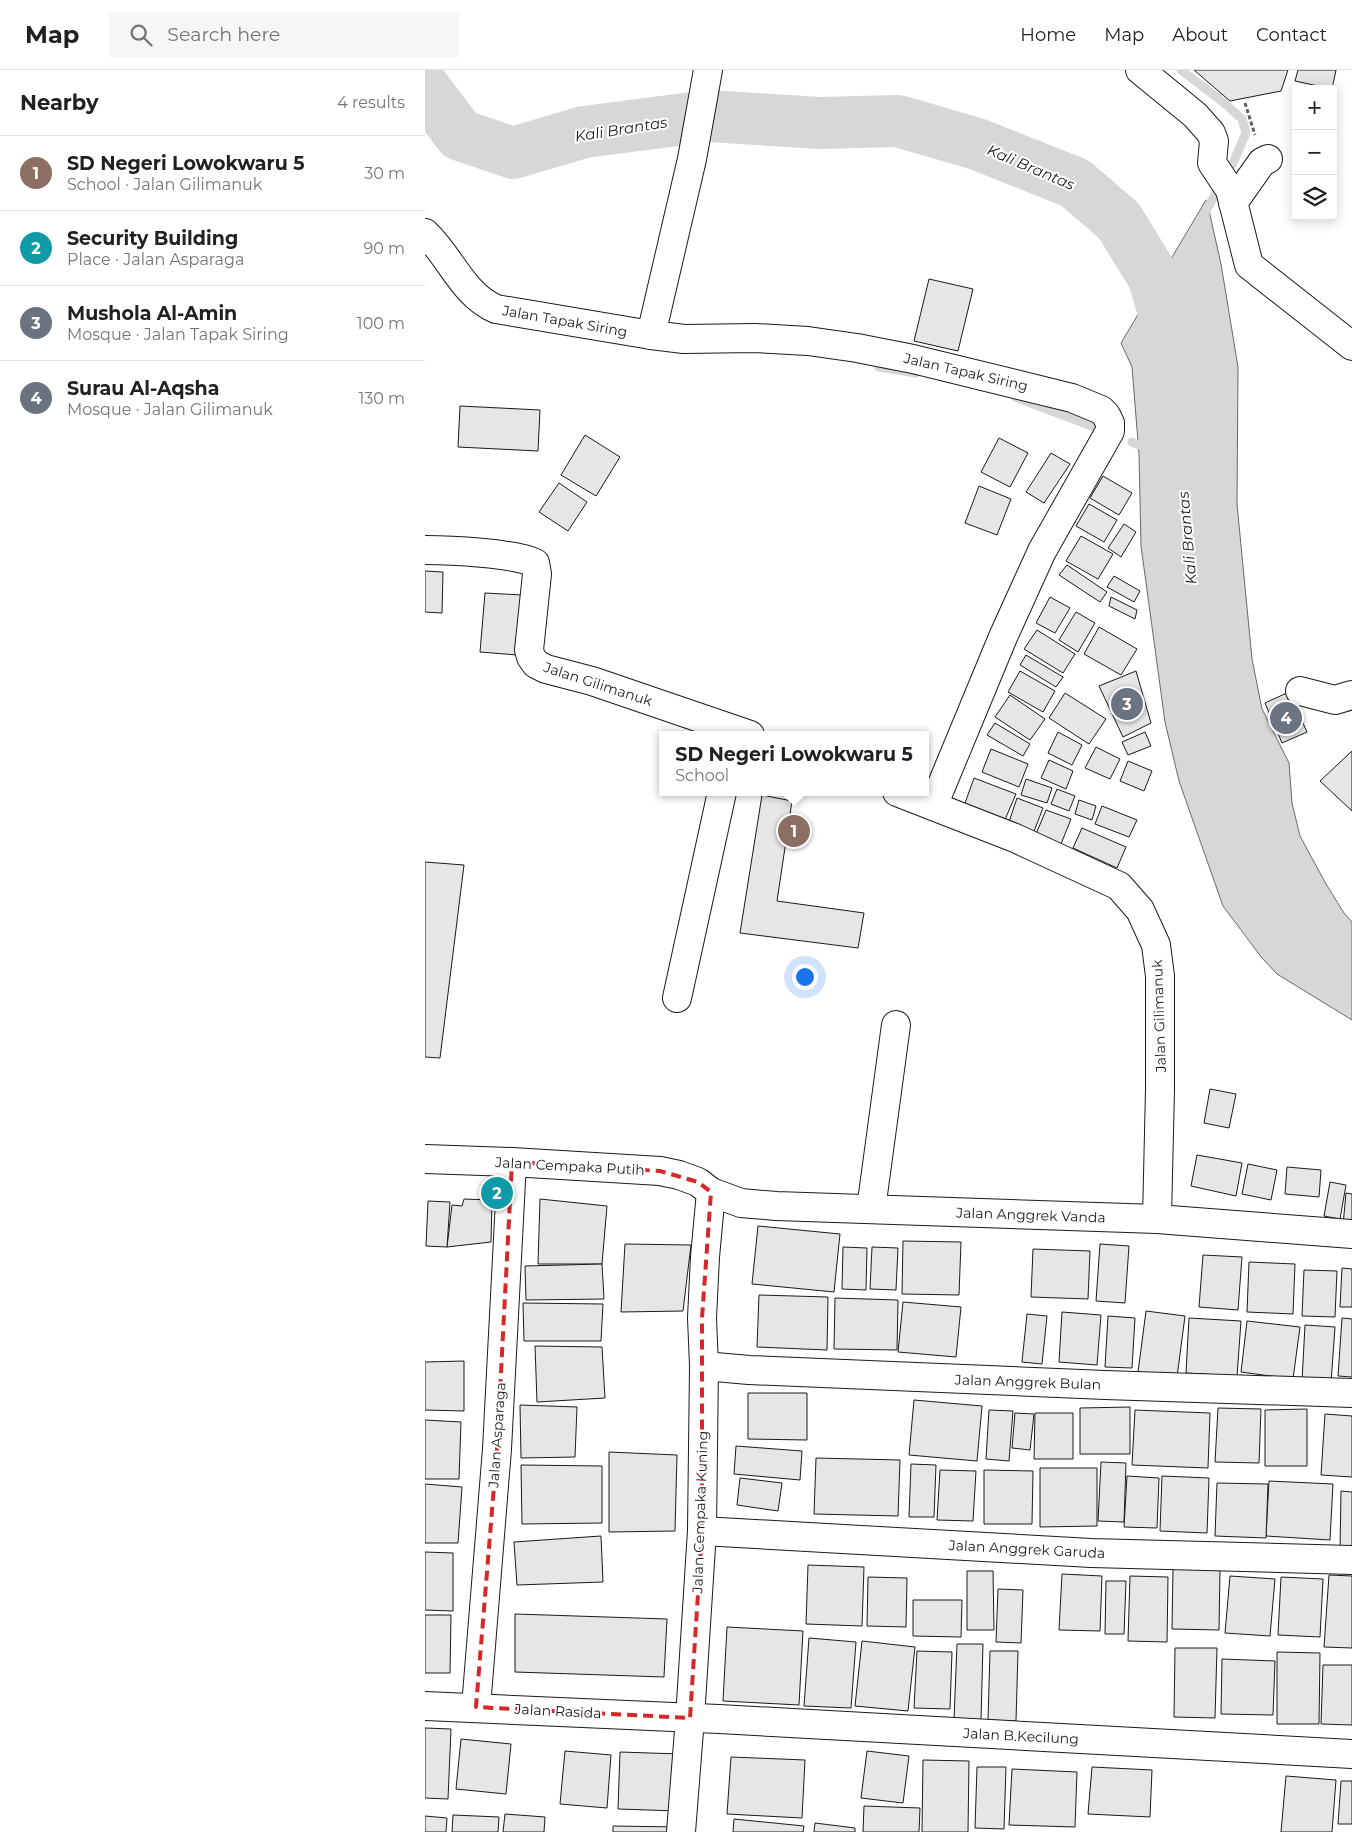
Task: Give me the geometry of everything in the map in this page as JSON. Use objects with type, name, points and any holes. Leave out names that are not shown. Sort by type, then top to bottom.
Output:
[{"type":"street","points":[[651,335],[692,159],[708,70]]},
{"type":"street","points":[[1141,70],[1195,115],[1211,133],[1214,141],[1212,163],[1231,196],[1249,265],[1352,346]]},
{"type":"street","points":[[1231,196],[1262,162],[1268,160]]},
{"type":"street","name":"Jalan Tapak Siring","points":[[425,233],[443,253],[462,282],[487,305],[496,309],[685,339],[755,338],[799,340],[857,348],[913,359],[1072,398],[1101,410],[1107,415],[1110,431],[1042,551],[999,646],[933,806]]},
{"type":"street","name":"Jalan Gilimanuk","points":[[425,550],[511,557],[535,563],[537,574],[529,650],[536,664],[546,669],[592,681],[734,731]]},
{"type":"street","points":[[1301,691],[1335,700],[1352,695]]},
{"type":"street","points":[[677,998],[721,796]]},
{"type":"street","name":"Jalan Gilimanuk","points":[[907,796],[1015,838],[1119,886],[1140,910],[1156,945],[1160,976],[1157,1219]]},
{"type":"street","points":[[871,1209],[896,1025]]},
{"type":"street","name":"Jalan Cempaka Putih","points":[[425,1159],[512,1162],[660,1172],[679,1175],[698,1182],[711,1192]]},
{"type":"street","name":"Jalan Asparaga","points":[[476,1707],[497,1449],[512,1162]]},
{"type":"street","name":"Jalan Anggrek Vanda","points":[[711,1192],[741,1203],[776,1206],[1157,1219],[1352,1234]]},
{"type":"street","name":"Jalan Cempaka Kuning","points":[[681,1832],[702,1531],[704,1366],[702,1318],[711,1192]]},
{"type":"street","name":"Jalan Anggrek Bulan","points":[[704,1366],[749,1370],[1105,1385],[1352,1393]]},
{"type":"street","name":"Jalan Anggrek Garuda","points":[[702,1531],[1091,1553],[1352,1560]]},
{"type":"street","name":"Jalan Rasida","points":[[425,1706],[690,1718]]},
{"type":"street","name":"Jalan B.Kecilung","points":[[690,1718],[1352,1754]]},
{"type":"highlighted area","points":[[512,1162],[660,1171],[698,1182],[711,1192],[702,1318],[702,1531],[690,1718],[476,1707],[497,1449]]},
{"type":"water","points":[[1206,200],[1221,264],[1238,367],[1237,504],[1252,659],[1262,709],[1289,763],[1292,803],[1300,836],[1326,884],[1344,913],[1352,922],[1352,1020],[1277,974],[1262,958],[1223,906],[1179,781],[1165,722],[1141,546],[1139,454],[1132,367],[1121,343]]},
{"type":"building","points":[[1194,70],[1288,70],[1281,91],[1230,101]]},
{"type":"building","points":[[1298,70],[1336,70],[1333,85],[1314,85],[1295,81]]},
{"type":"building","points":[[929,279],[973,289],[958,351],[914,341]]},
{"type":"building","points":[[460,406],[540,410],[538,451],[458,447]]},
{"type":"building","points":[[585,435],[620,457],[596,496],[561,475]]},
{"type":"building","points":[[999,438],[1028,453],[1010,487],[981,472]]},
{"type":"building","points":[[1051,453],[1070,464],[1044,503],[1026,492]]},
{"type":"building","points":[[1103,476],[1132,493],[1119,515],[1090,498]]},
{"type":"building","points":[[559,483],[587,502],[568,531],[539,512]]},
{"type":"building","points":[[979,486],[1011,499],[997,535],[965,523]]},
{"type":"building","points":[[1089,504],[1117,520],[1104,542],[1076,526]]},
{"type":"building","points":[[1124,524],[1136,532],[1121,557],[1108,548]]},
{"type":"building","points":[[1081,536],[1113,554],[1098,579],[1066,561]]},
{"type":"building","points":[[1067,565],[1107,592],[1100,602],[1059,575]]},
{"type":"building","points":[[425,571],[443,572],[442,613],[425,612]]},
{"type":"building","points":[[1114,576],[1140,591],[1134,602],[1107,587]]},
{"type":"building","points":[[485,593],[522,595],[517,655],[480,652]]},
{"type":"building","points":[[1050,597],[1070,608],[1055,633],[1036,623]]},
{"type":"building","points":[[1111,597],[1137,610],[1135,619],[1109,606]]},
{"type":"building","points":[[1076,612],[1095,623],[1078,652],[1059,640]]},
{"type":"building","points":[[1099,627],[1137,649],[1121,675],[1084,654]]},
{"type":"building","points":[[1037,630],[1075,654],[1063,673],[1024,649]]},
{"type":"building","points":[[1026,655],[1063,677],[1056,687],[1020,665]]},
{"type":"building","points":[[1020,671],[1055,691],[1043,712],[1008,692]]},
{"type":"building","points":[[1136,671],[1151,723],[1123,737],[1099,686]]},
{"type":"building","points":[[1289,692],[1307,732],[1282,743],[1265,703]]},
{"type":"building","points":[[1065,693],[1106,719],[1089,744],[1049,718]]},
{"type":"building","points":[[1010,695],[1045,719],[1030,740],[995,717]]},
{"type":"building","points":[[995,723],[1030,744],[1023,756],[987,735]]},
{"type":"building","points":[[1058,732],[1082,745],[1072,765],[1048,753]]},
{"type":"building","points":[[1145,732],[1151,746],[1128,755],[1122,742]]},
{"type":"building","points":[[1096,747],[1120,759],[1110,779],[1085,768]]},
{"type":"building","points":[[991,749],[1028,764],[1019,787],[982,772]]},
{"type":"building","points":[[1352,751],[1352,811],[1320,781]]},
{"type":"building","points":[[1049,760],[1073,771],[1066,789],[1041,778]]},
{"type":"building","points":[[1128,761],[1152,771],[1144,791],[1120,781]]},
{"type":"building","points":[[974,778],[1016,794],[1004,822],[964,806]]},
{"type":"building","points":[[1026,779],[1052,788],[1047,803],[1021,795]]},
{"type":"building","points":[[1057,789],[1075,796],[1069,811],[1051,804]]},
{"type":"building","points":[[762,796],[792,801],[777,901],[864,913],[858,948],[740,933]]},
{"type":"building","points":[[1017,798],[1043,808],[1033,834],[1008,825]]},
{"type":"building","points":[[1079,800],[1096,806],[1092,820],[1075,814]]},
{"type":"building","points":[[1102,806],[1137,820],[1129,837],[1095,824]]},
{"type":"building","points":[[1046,810],[1071,819],[1061,844],[1036,834]]},
{"type":"building","points":[[1082,828],[1126,847],[1117,868],[1073,848]]},
{"type":"building","points":[[425,862],[464,865],[440,1058],[425,1057]]},
{"type":"building","points":[[1210,1089],[1236,1094],[1229,1128],[1204,1123]]},
{"type":"building","points":[[1197,1155],[1242,1163],[1236,1196],[1191,1186]]},
{"type":"building","points":[[1248,1164],[1277,1170],[1271,1200],[1242,1194]]},
{"type":"building","points":[[1287,1167],[1321,1170],[1319,1197],[1285,1194]]},
{"type":"building","points":[[1330,1182],[1346,1185],[1340,1219],[1324,1216]]},
{"type":"building","points":[[501,1185],[506,1194],[494,1201],[489,1191]]},
{"type":"building","points":[[1346,1193],[1352,1194],[1352,1226],[1343,1225]]},
{"type":"building","points":[[464,1199],[492,1200],[491,1242],[447,1247],[452,1205],[462,1206]]},
{"type":"building","points":[[540,1199],[607,1206],[602,1264],[538,1264]]},
{"type":"building","points":[[428,1201],[450,1202],[447,1247],[426,1246]]},
{"type":"building","points":[[758,1226],[840,1234],[834,1292],[752,1284]]},
{"type":"building","points":[[903,1241],[961,1242],[959,1295],[902,1294]]},
{"type":"building","points":[[625,1244],[691,1245],[683,1311],[621,1312]]},
{"type":"building","points":[[1100,1244],[1129,1246],[1125,1303],[1096,1301]]},
{"type":"building","points":[[843,1247],[867,1248],[866,1290],[842,1289]]},
{"type":"building","points":[[872,1247],[898,1248],[896,1290],[870,1289]]},
{"type":"building","points":[[1033,1249],[1090,1251],[1088,1299],[1031,1297]]},
{"type":"building","points":[[1203,1255],[1242,1257],[1238,1310],[1199,1307]]},
{"type":"building","points":[[1249,1262],[1295,1264],[1293,1314],[1247,1312]]},
{"type":"building","points":[[602,1264],[604,1299],[526,1300],[525,1266]]},
{"type":"building","points":[[1342,1268],[1352,1269],[1352,1307],[1340,1307]]},
{"type":"building","points":[[1304,1270],[1337,1271],[1335,1317],[1302,1316]]},
{"type":"building","points":[[759,1295],[828,1297],[827,1350],[757,1347]]},
{"type":"building","points":[[835,1298],[898,1300],[897,1350],[834,1349]]},
{"type":"building","points":[[903,1302],[961,1307],[956,1357],[898,1352]]},
{"type":"building","points":[[523,1303],[603,1304],[601,1341],[524,1341]]},
{"type":"building","points":[[1146,1311],[1185,1316],[1177,1377],[1138,1372]]},
{"type":"building","points":[[1062,1312],[1101,1315],[1097,1365],[1059,1362]]},
{"type":"building","points":[[1027,1314],[1047,1316],[1042,1364],[1022,1362]]},
{"type":"building","points":[[1108,1316],[1135,1318],[1132,1368],[1105,1367]]},
{"type":"building","points":[[1189,1318],[1241,1321],[1237,1376],[1186,1373]]},
{"type":"building","points":[[1342,1318],[1352,1319],[1352,1377],[1338,1376]]},
{"type":"building","points":[[1247,1321],[1300,1327],[1293,1379],[1241,1372]]},
{"type":"building","points":[[1305,1325],[1335,1327],[1331,1383],[1302,1381]]},
{"type":"building","points":[[535,1346],[602,1347],[605,1398],[537,1402]]},
{"type":"building","points":[[464,1361],[464,1411],[425,1410],[425,1362]]},
{"type":"building","points":[[748,1393],[807,1393],[807,1440],[748,1439]]},
{"type":"building","points":[[914,1400],[982,1406],[977,1461],[909,1455]]},
{"type":"building","points":[[520,1405],[577,1407],[575,1457],[521,1458]]},
{"type":"building","points":[[1130,1407],[1130,1454],[1080,1454],[1080,1408]]},
{"type":"building","points":[[1218,1408],[1261,1409],[1259,1463],[1215,1462]]},
{"type":"building","points":[[1307,1409],[1307,1466],[1265,1466],[1265,1410]]},
{"type":"building","points":[[989,1410],[1013,1411],[1009,1461],[986,1459]]},
{"type":"building","points":[[1135,1410],[1210,1413],[1208,1468],[1132,1465]]},
{"type":"building","points":[[1015,1413],[1034,1414],[1030,1450],[1012,1448]]},
{"type":"building","points":[[1035,1413],[1073,1413],[1073,1459],[1034,1459]]},
{"type":"building","points":[[1325,1414],[1352,1416],[1352,1477],[1321,1475]]},
{"type":"building","points":[[425,1420],[461,1422],[459,1479],[425,1479]]},
{"type":"building","points":[[736,1446],[802,1451],[800,1480],[734,1474]]},
{"type":"building","points":[[609,1452],[677,1455],[675,1531],[609,1532]]},
{"type":"building","points":[[816,1458],[900,1460],[898,1516],[814,1514]]},
{"type":"building","points":[[1101,1462],[1126,1463],[1124,1522],[1098,1521]]},
{"type":"building","points":[[911,1464],[936,1465],[934,1517],[909,1517]]},
{"type":"building","points":[[521,1465],[602,1466],[602,1523],[522,1524]]},
{"type":"building","points":[[1040,1468],[1097,1468],[1097,1526],[1040,1527]]},
{"type":"building","points":[[940,1470],[976,1471],[973,1521],[937,1520]]},
{"type":"building","points":[[984,1470],[1033,1471],[1032,1524],[984,1524]]},
{"type":"building","points":[[1127,1476],[1159,1478],[1157,1528],[1124,1527]]},
{"type":"building","points":[[1162,1476],[1209,1478],[1207,1533],[1160,1531]]},
{"type":"building","points":[[740,1478],[782,1483],[778,1511],[737,1505]]},
{"type":"building","points":[[1269,1481],[1333,1484],[1330,1540],[1266,1536]]},
{"type":"building","points":[[1217,1483],[1268,1484],[1266,1538],[1215,1536]]},
{"type":"building","points":[[425,1484],[462,1487],[458,1543],[425,1543]]},
{"type":"building","points":[[1341,1491],[1352,1492],[1352,1551],[1340,1551]]},
{"type":"building","points":[[601,1536],[603,1582],[517,1585],[514,1542]]},
{"type":"building","points":[[425,1552],[453,1553],[453,1611],[425,1610]]},
{"type":"building","points":[[808,1565],[864,1567],[862,1626],[806,1624]]},
{"type":"building","points":[[1173,1569],[1220,1569],[1219,1630],[1172,1629]]},
{"type":"building","points":[[967,1571],[993,1571],[994,1630],[967,1630]]},
{"type":"building","points":[[1062,1574],[1102,1576],[1100,1631],[1059,1630]]},
{"type":"building","points":[[1329,1575],[1352,1576],[1352,1648],[1324,1647]]},
{"type":"building","points":[[1130,1576],[1168,1577],[1167,1642],[1128,1641]]},
{"type":"building","points":[[1230,1576],[1275,1579],[1270,1636],[1225,1633]]},
{"type":"building","points":[[868,1577],[907,1578],[906,1627],[867,1626]]},
{"type":"building","points":[[1281,1577],[1323,1579],[1320,1637],[1278,1635]]},
{"type":"building","points":[[1106,1581],[1126,1581],[1124,1634],[1105,1634]]},
{"type":"building","points":[[998,1589],[1023,1590],[1021,1643],[996,1642]]},
{"type":"building","points":[[913,1600],[962,1600],[961,1637],[913,1636]]},
{"type":"building","points":[[515,1614],[667,1619],[664,1677],[515,1672]]},
{"type":"building","points":[[425,1615],[451,1615],[450,1673],[425,1673]]},
{"type":"building","points":[[727,1627],[803,1631],[799,1705],[723,1701]]},
{"type":"building","points":[[809,1638],[856,1642],[851,1708],[804,1706]]},
{"type":"building","points":[[862,1641],[915,1647],[908,1711],[855,1706]]},
{"type":"building","points":[[957,1644],[983,1644],[981,1720],[954,1720]]},
{"type":"building","points":[[1175,1648],[1217,1648],[1215,1718],[1174,1717]]},
{"type":"building","points":[[917,1651],[952,1652],[950,1709],[914,1708]]},
{"type":"building","points":[[990,1651],[1018,1651],[1016,1721],[988,1720]]},
{"type":"building","points":[[1277,1652],[1320,1653],[1319,1724],[1277,1724]]},
{"type":"building","points":[[1222,1659],[1275,1661],[1273,1715],[1221,1714]]},
{"type":"building","points":[[1323,1665],[1352,1665],[1352,1725],[1321,1724]]},
{"type":"building","points":[[425,1728],[451,1729],[448,1799],[425,1798]]},
{"type":"building","points":[[461,1739],[511,1744],[506,1794],[456,1789]]},
{"type":"building","points":[[565,1751],[611,1755],[607,1808],[560,1804]]},
{"type":"building","points":[[867,1751],[909,1756],[903,1803],[861,1798]]},
{"type":"building","points":[[620,1752],[680,1754],[678,1811],[618,1809]]},
{"type":"building","points":[[731,1757],[805,1760],[802,1818],[727,1814]]},
{"type":"building","points":[[923,1760],[969,1761],[968,1832],[922,1832]]},
{"type":"building","points":[[977,1767],[1006,1767],[1004,1829],[975,1828]]},
{"type":"building","points":[[1092,1767],[1152,1770],[1150,1817],[1088,1814]]},
{"type":"building","points":[[1012,1769],[1077,1772],[1075,1827],[1009,1825]]},
{"type":"building","points":[[1286,1776],[1336,1780],[1332,1832],[1281,1832]]},
{"type":"building","points":[[1341,1781],[1352,1781],[1352,1824],[1338,1824]]},
{"type":"building","points":[[864,1806],[920,1808],[919,1832],[863,1832]]},
{"type":"building","points":[[505,1814],[545,1817],[544,1832],[503,1832]]},
{"type":"building","points":[[453,1815],[499,1817],[498,1832],[452,1832]]},
{"type":"building","points":[[425,1816],[447,1818],[446,1832],[425,1832]]},
{"type":"building","points":[[734,1819],[804,1826],[803,1832],[733,1832]]},
{"type":"building","points":[[815,1823],[855,1828],[855,1832],[814,1832]]},
{"type":"building","points":[[613,1826],[678,1827],[678,1832],[613,1832]]},
{"type":"waterway","points":[[1181,70],[1242,119],[1246,133],[1234,161],[1203,216]]},
{"type":"waterway","name":"Kali Brantas","points":[[425,89],[460,135],[513,153],[584,132],[708,116],[819,123],[898,121],[977,144],[1075,183],[1119,221],[1154,278],[1175,353]]},
{"type":"waterway","points":[[879,367],[916,373]]},
{"type":"waterway","points":[[1015,397],[1097,428]]},
{"type":"waterway","points":[[1132,442],[1149,449]]},
{"type":"place","name":"Mushola Al-Amin","points":[[1127,704]]},
{"type":"place","name":"Surau Al-Aqsha","points":[[1286,718]]},
{"type":"place","name":"SD Negeri Lowokwaru 5","points":[[794,831]]},
{"type":"place","name":"Security Building","points":[[497,1193]]}]
